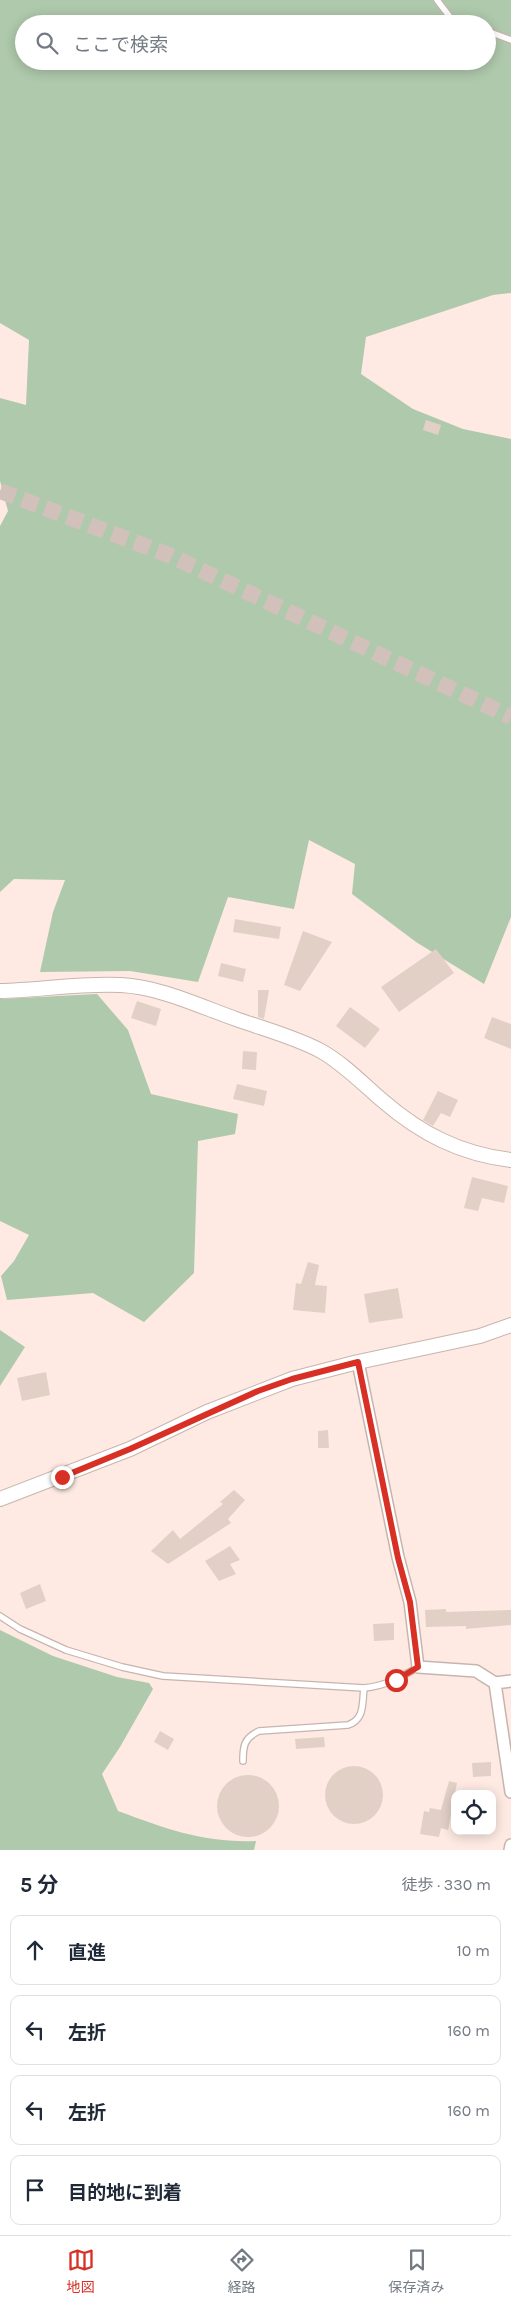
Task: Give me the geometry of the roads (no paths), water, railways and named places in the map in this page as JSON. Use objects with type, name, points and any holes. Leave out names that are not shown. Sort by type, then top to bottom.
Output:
[{"type":"street","points":[[0,991],[97,984],[151,989],[297,1040],[338,1063],[406,1120],[434,1138],[457,1148],[484,1156],[511,1160]]},
{"type":"street","points":[[0,1499],[130,1449],[258,1391],[292,1379],[358,1362],[480,1336],[511,1325]]},
{"type":"street","points":[[358,1362],[398,1558],[410,1602],[418,1667],[476,1671],[495,1683],[511,1681]]},
{"type":"street","points":[[495,1683],[511,1792]]},
{"type":"street","points":[[510,1850],[511,1844]]},
{"type":"lane","points":[[437,0],[448,15]]},
{"type":"lane","points":[[496,32],[511,40]]},
{"type":"lane","points":[[0,1616],[20,1629],[66,1650],[122,1667],[163,1676],[364,1688],[379,1687],[396,1680],[418,1667]]},
{"type":"lane","points":[[243,1761],[245,1741],[250,1735],[259,1731],[348,1725],[355,1722],[362,1710],[364,1688]]},
{"type":"tunnel","points":[[0,491],[169,555],[511,717]]}]
